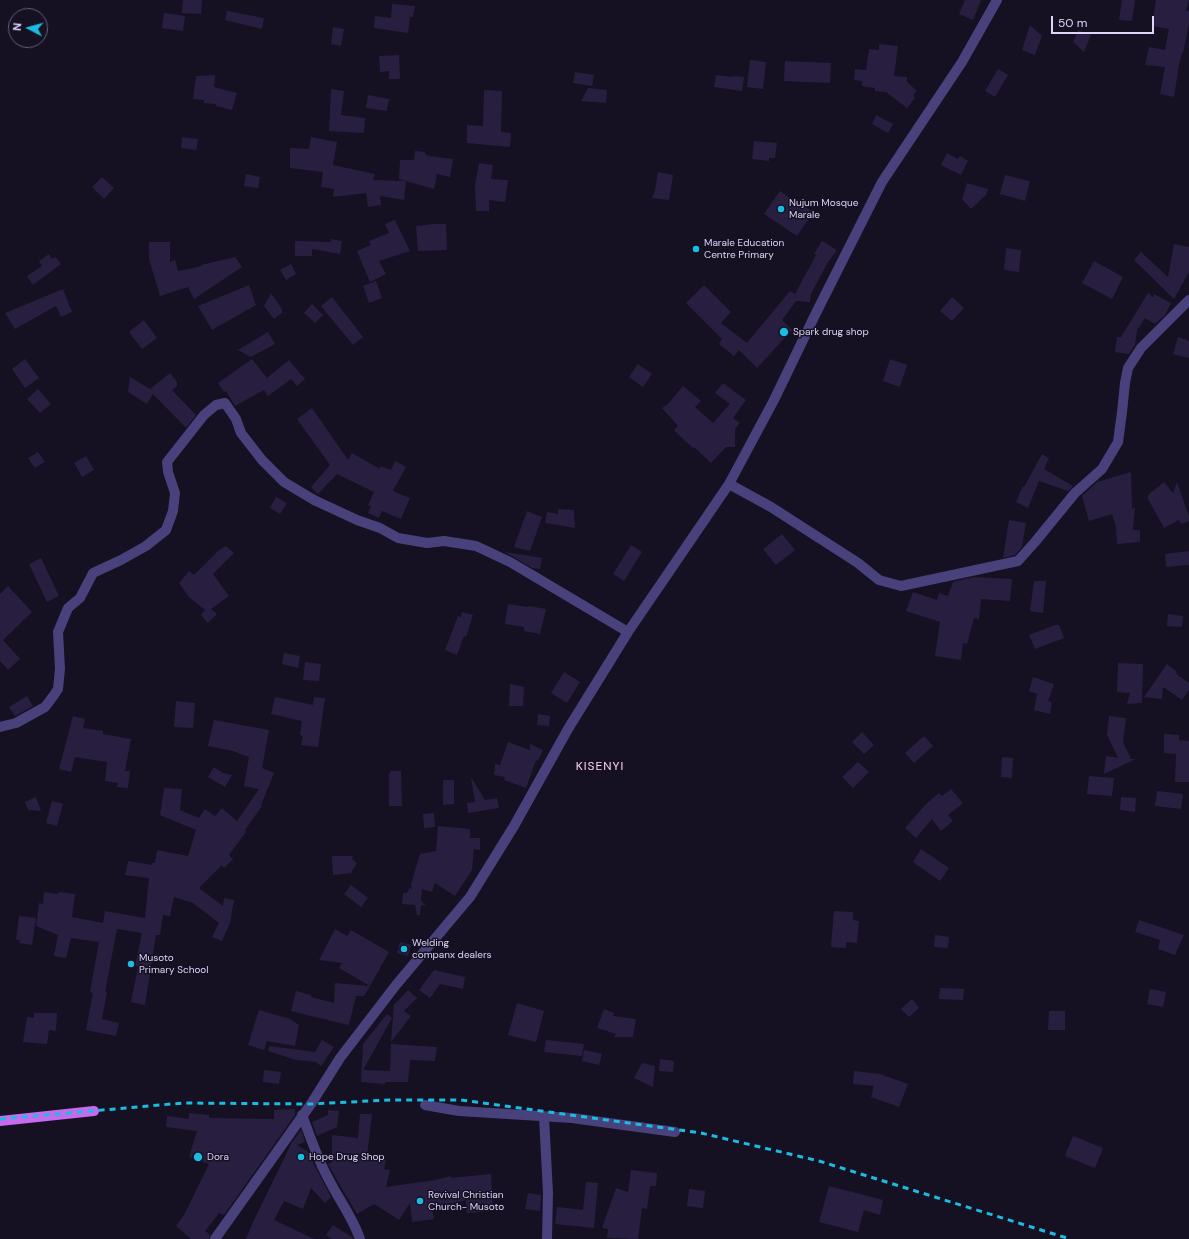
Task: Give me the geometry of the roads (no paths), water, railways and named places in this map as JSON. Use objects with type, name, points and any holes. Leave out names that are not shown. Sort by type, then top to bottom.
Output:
[{"type":"main road","points":[[0,1121],[94,1111]]},
{"type":"street","points":[[215,1239],[311,1104],[340,1058],[396,985],[470,897],[514,826],[568,729],[628,632],[729,484],[774,400],[882,182],[962,62],[997,0]]},
{"type":"street","points":[[729,484],[771,507],[858,563],[879,580],[901,586],[1018,561],[1075,494],[1102,469],[1118,442],[1128,368],[1141,348],[1189,300]]},
{"type":"street","points":[[0,727],[16,723],[45,707],[58,689],[60,669],[58,632],[68,608],[80,598],[93,573],[128,557],[146,546],[166,530],[173,512],[175,493],[168,472],[167,462],[204,415],[216,405],[225,404],[236,419],[241,433],[262,460],[284,482],[314,500],[357,520],[380,528],[398,538],[426,543],[444,541],[476,546],[510,562],[628,632]]},
{"type":"street","points":[[425,1105],[459,1111],[572,1118],[675,1132]]},
{"type":"street","points":[[302,1115],[327,1177],[360,1239]]},
{"type":"street","points":[[544,1117],[548,1193],[547,1239]]},
{"type":"railway","points":[[0,1119],[183,1103],[311,1104],[389,1100],[461,1100],[701,1133],[819,1161],[1070,1239]]},
{"type":"place","name":"Nujum Mosque Marale","points":[[781,209]]},
{"type":"place","name":"Marale Education Centre Primary","points":[[696,249]]},
{"type":"place","name":"Spark drug shop","points":[[784,332]]},
{"type":"place","name":"Welding companx dealers","points":[[404,949]]},
{"type":"place","name":"Musoto Primary School","points":[[131,964]]},
{"type":"place","name":"Dora","points":[[198,1157]]},
{"type":"place","name":"Hope Drug Shop","points":[[301,1157]]},
{"type":"place","name":"Revival Christian Church- Musoto","points":[[420,1201]]},
{"type":"district","name":"KISENYI","points":[[600,767]]}]
